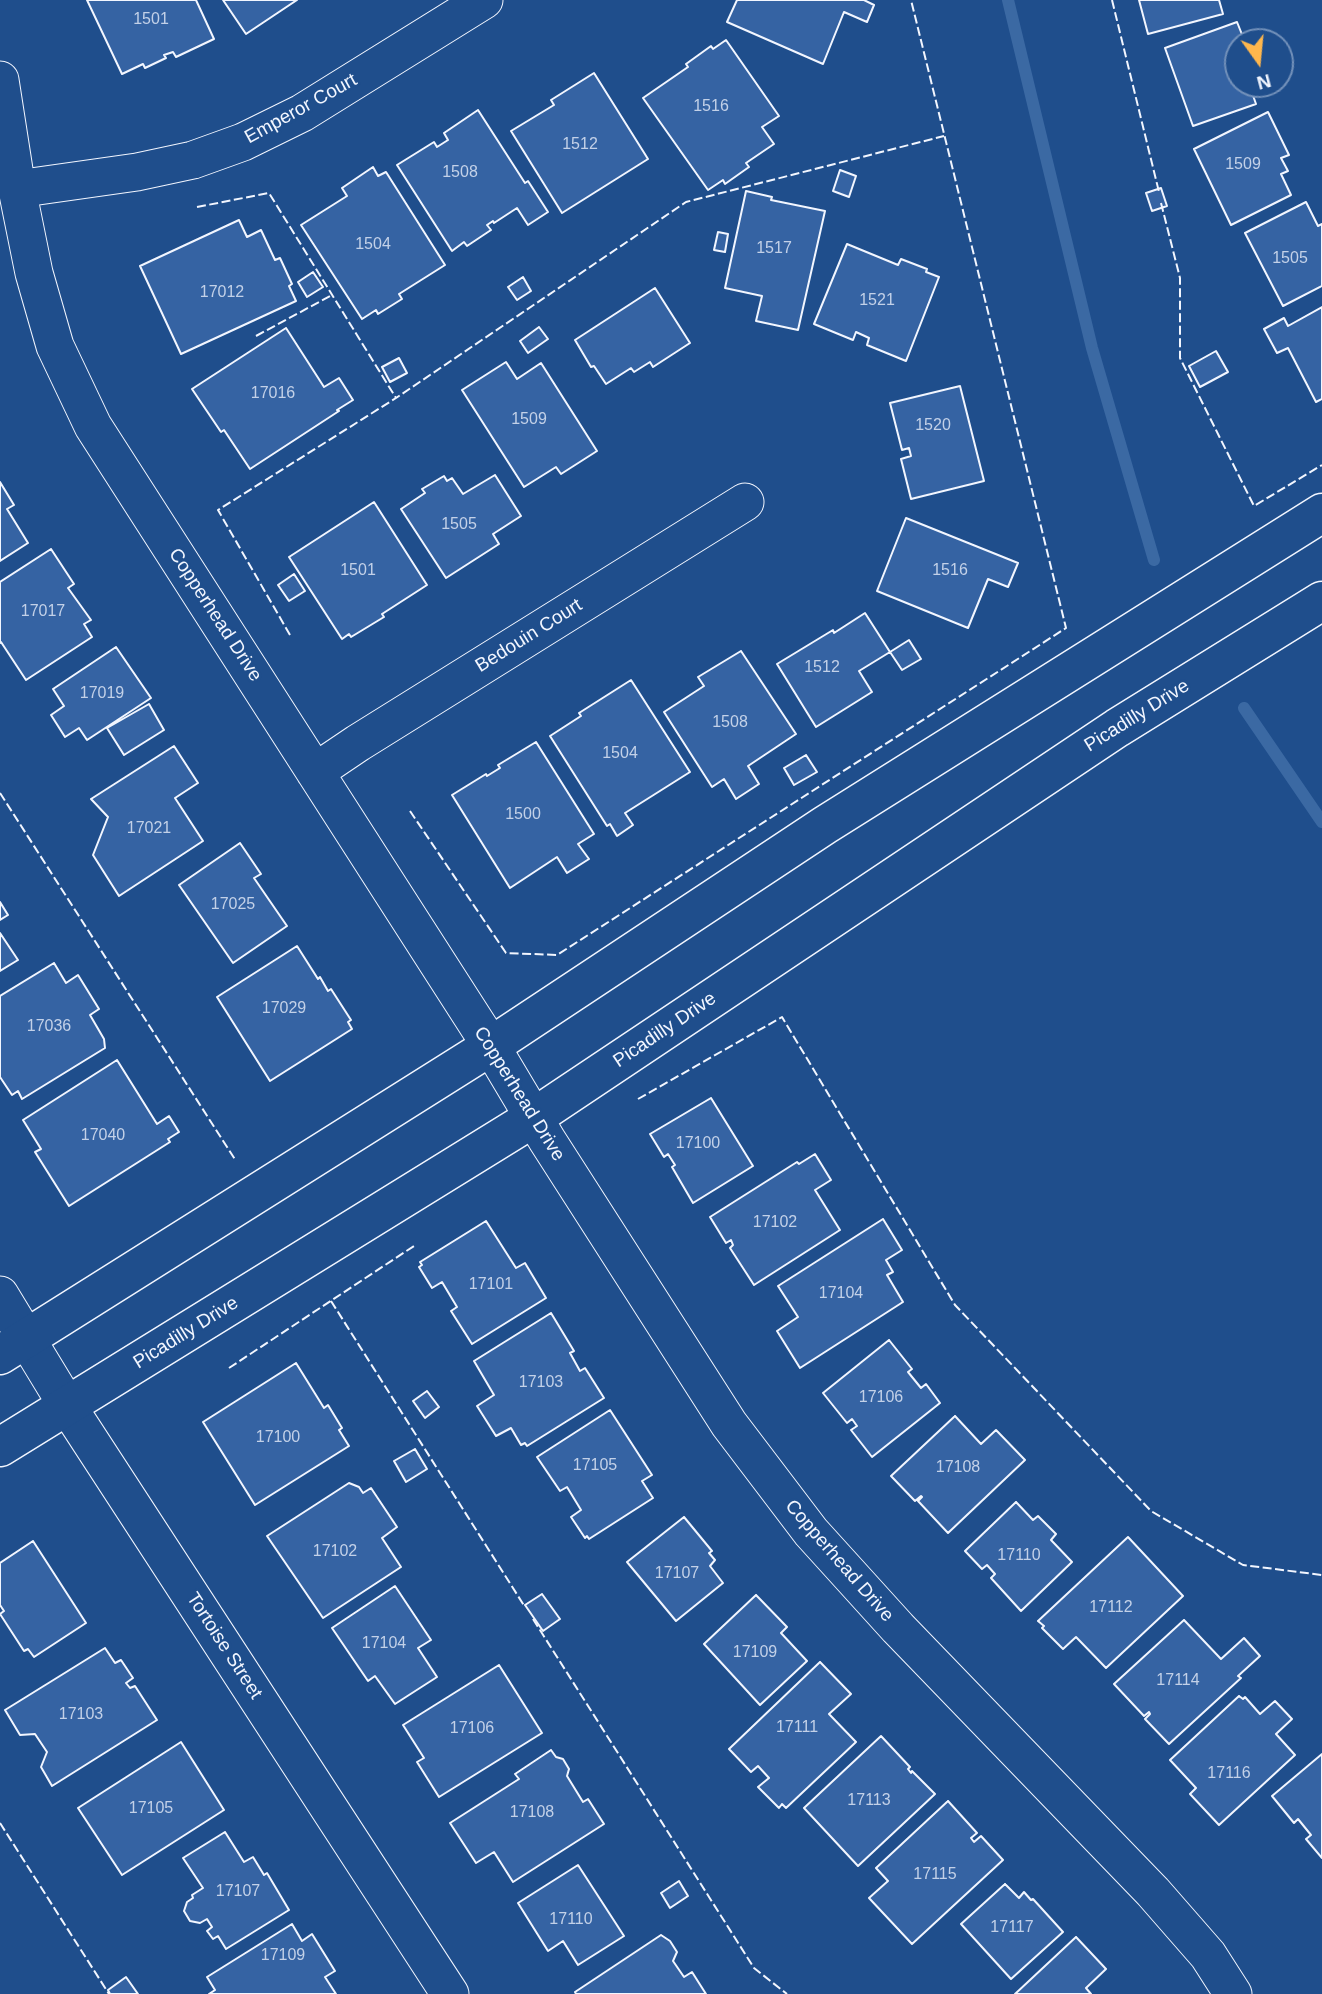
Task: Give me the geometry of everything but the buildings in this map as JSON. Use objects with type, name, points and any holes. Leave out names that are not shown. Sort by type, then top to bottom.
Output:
[{"type":"street","name":"Emperor Court","points":[[17,188],[138,172],[182,163],[243,142],[302,113],[484,0]]},
{"type":"street","name":"Copperhead Drive","points":[[0,80],[34,273],[55,346],[93,426],[491,1046],[533,1118],[729,1424],[811,1532],[898,1628],[1153,1892],[1208,1955],[1233,1994]]},
{"type":"street","name":"Bedouin Court","points":[[315,772],[745,502]]},
{"type":"street","points":[[13,1346],[491,1046],[825,825],[1322,513]]},
{"type":"street","name":"Picadilly Drive","points":[[0,1447],[533,1118],[1117,728],[1322,601]]},
{"type":"street","name":"Tortoise Street","points":[[0,1295],[13,1346],[68,1407],[450,1994]]},
{"type":"waterway","points":[[1008,0],[1092,348],[1154,560]]},
{"type":"waterway","points":[[1244,708],[1322,822]]},
{"type":"fence","points":[[410,811],[506,953],[557,955],[1066,628],[911,0]]},
{"type":"fence","points":[[1112,0],[1159,192]]},
{"type":"fence","points":[[290,635],[218,510],[396,398],[686,202],[944,136]]},
{"type":"fence","points":[[197,207],[269,193],[396,398]]},
{"type":"fence","points":[[1161,203],[1180,278],[1180,358],[1254,506],[1322,465]]},
{"type":"fence","points":[[256,336],[332,295]]},
{"type":"fence","points":[[0,793],[236,1161]]},
{"type":"fence","points":[[638,1099],[782,1017],[955,1305],[1151,1511],[1243,1565],[1322,1575]]},
{"type":"fence","points":[[229,1368],[414,1246]]},
{"type":"fence","points":[[331,1301],[525,1607]]},
{"type":"fence","points":[[533,1619],[754,1968],[787,1994]]},
{"type":"fence","points":[[0,1823],[109,1994]]}]
